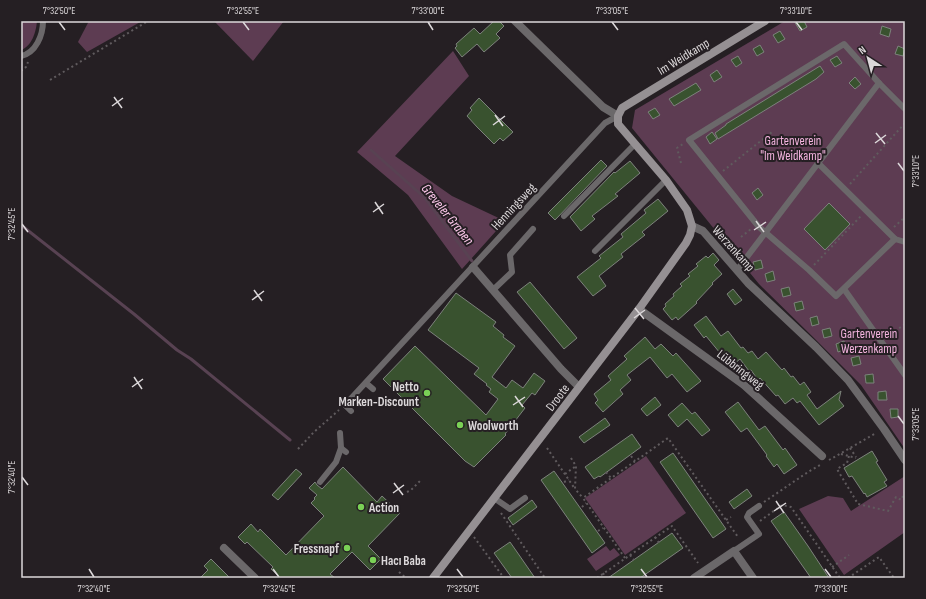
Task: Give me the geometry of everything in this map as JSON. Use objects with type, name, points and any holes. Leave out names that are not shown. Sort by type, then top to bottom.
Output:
[{"type":"street","points":[[515,21],[603,107],[618,116]]},
{"type":"street","name":"Im Weidkamp","points":[[618,116],[622,108],[632,101],[765,21]]},
{"type":"street","name":"Werzenkamp","points":[[618,116],[618,124],[620,128],[666,180],[687,210],[692,226],[703,231],[748,283],[816,347],[848,380],[884,428],[905,460]]},
{"type":"street","name":"Droote","points":[[433,578],[639,309],[686,243],[692,226]]},
{"type":"street","points":[[473,267],[561,369],[580,387]]},
{"type":"street","name":"Lübbringweg","points":[[639,309],[744,385],[824,460]]},
{"type":"street","points":[[224,548],[255,578]]},
{"type":"street","points":[[694,578],[734,551],[753,578]]},
{"type":"lane","points":[[21,56],[30,52],[38,41],[42,30],[43,21]]},
{"type":"lane","points":[[895,239],[836,296],[809,270],[756,224],[689,140],[844,44],[905,109]]},
{"type":"lane","points":[[737,270],[879,83]]},
{"type":"lane","name":"Henningsweg","points":[[345,405],[605,123],[618,116]]},
{"type":"lane","points":[[564,216],[635,144]]},
{"type":"lane","points":[[818,163],[888,233],[895,239],[905,242]]},
{"type":"lane","points":[[595,250],[666,180]]},
{"type":"lane","points":[[493,290],[512,272],[510,255],[533,229]]},
{"type":"lane","points":[[844,289],[905,375]]},
{"type":"lane","points":[[366,383],[373,390]]},
{"type":"lane","points":[[345,405],[351,411]]},
{"type":"lane","points":[[320,482],[336,462],[341,448],[340,433]]},
{"type":"lane","points":[[341,448],[346,452]]},
{"type":"lane","points":[[494,498],[510,509],[525,498]]},
{"type":"lane","points":[[734,551],[759,534],[747,517],[749,513],[759,506]]},
{"type":"path","points":[[50,80],[148,21]]},
{"type":"path","points":[[845,189],[905,123]]},
{"type":"path","points":[[717,175],[772,132]]},
{"type":"path","points":[[681,163],[677,148],[689,140]]},
{"type":"path","points":[[809,270],[866,210]]},
{"type":"path","points":[[888,233],[905,217]]},
{"type":"path","points":[[741,237],[756,224]]},
{"type":"path","points":[[881,341],[905,324]]},
{"type":"path","points":[[298,449],[314,432],[345,405]]},
{"type":"path","points":[[759,506],[824,460],[840,454],[884,428]]},
{"type":"path","points":[[582,498],[668,438],[738,537]]},
{"type":"path","points":[[547,448],[625,558]]},
{"type":"path","points":[[840,454],[856,458],[850,448]]},
{"type":"path","points":[[630,456],[635,461]]},
{"type":"path","points":[[849,456],[847,463],[838,469],[858,504],[888,511],[896,497],[901,500],[905,492]]},
{"type":"path","points":[[571,458],[576,466],[575,488]]},
{"type":"path","points":[[565,474],[576,466]]},
{"type":"path","points":[[606,472],[610,478]]},
{"type":"path","points":[[564,482],[569,480]]},
{"type":"path","points":[[407,492],[420,481]]},
{"type":"path","points":[[582,507],[586,503]]},
{"type":"path","points":[[756,524],[782,505],[791,507],[840,578]]},
{"type":"path","points":[[499,510],[545,578]]},
{"type":"path","points":[[726,520],[731,517]]},
{"type":"path","points":[[597,578],[672,526],[698,563]]},
{"type":"path","points":[[598,531],[603,528]]},
{"type":"path","points":[[468,532],[476,539],[504,578]]},
{"type":"path","points":[[655,537],[659,543]]},
{"type":"path","points":[[630,555],[634,560]]},
{"type":"path","points":[[832,567],[849,555]]},
{"type":"path","points":[[848,578],[879,557],[894,578]]},
{"type":"path","points":[[399,572],[406,578]]},
{"type":"path","points":[[603,574],[606,578]]},
{"type":"green space","points":[[21,21],[37,21],[36,30],[31,42],[21,50]]},
{"type":"green space","points":[[89,21],[142,21],[87,52],[78,42]]},
{"type":"green space","points":[[214,21],[284,21],[253,61]]},
{"type":"green space","name":"Gartenverein \"Im Weidkamp\"","points":[[785,21],[905,21],[905,449],[861,385],[759,284],[632,128],[635,110]]},
{"type":"green space","points":[[453,51],[469,76],[395,156],[452,196],[505,221],[462,269],[408,195],[357,152]]},
{"type":"green space","points":[[646,456],[686,513],[625,555],[585,498]]},
{"type":"green space","points":[[905,476],[905,532],[844,575],[799,509],[828,496],[843,498],[851,511]]},
{"type":"green space","points":[[606,546],[610,551],[614,548],[620,555],[596,571],[587,559]]},
{"type":"building","points":[[494,21],[499,21],[504,26],[496,34],[500,38],[484,52],[477,44],[462,57],[455,48],[457,46],[456,44],[474,28],[480,34]]},
{"type":"building","points":[[794,21],[804,21],[807,27],[800,31]]},
{"type":"building","points":[[882,26],[891,29],[889,37],[880,34]]},
{"type":"building","points":[[780,31],[785,39],[778,43],[773,35]]},
{"type":"building","points":[[760,45],[764,52],[757,56],[753,49]]},
{"type":"building","points":[[898,46],[905,49],[903,56],[895,54]]},
{"type":"building","points":[[738,56],[742,63],[736,67],[731,60]]},
{"type":"building","points":[[837,56],[842,63],[835,67],[830,60]]},
{"type":"building","points":[[820,66],[824,72],[816,79],[718,139],[715,133],[726,124]]},
{"type":"building","points":[[717,70],[722,77],[714,82],[710,75]]},
{"type":"building","points":[[855,77],[861,84],[855,89],[849,83]]},
{"type":"building","points":[[696,83],[701,90],[674,106],[669,99]]},
{"type":"building","points":[[479,98],[513,132],[503,141],[500,138],[494,144],[467,116],[472,110],[470,108]]},
{"type":"building","points":[[655,108],[660,115],[653,119],[648,112]]},
{"type":"building","points":[[712,132],[717,139],[710,144],[706,137]]},
{"type":"building","points":[[601,160],[607,166],[555,220],[548,213]]},
{"type":"building","points":[[630,161],[640,173],[615,194],[618,196],[592,216],[595,219],[581,231],[570,217],[614,172],[615,173]]},
{"type":"building","points":[[758,188],[763,195],[757,200],[752,193]]},
{"type":"building","points":[[658,199],[668,211],[642,232],[645,235],[621,254],[623,257],[599,276],[606,286],[593,296],[577,277],[601,258],[599,256],[623,237],[621,234],[646,213],[644,210]]},
{"type":"building","points":[[829,203],[850,224],[825,250],[804,229]]},
{"type":"building","points":[[713,253],[719,260],[714,265],[722,274],[712,283],[713,284],[696,302],[697,303],[678,320],[676,317],[672,320],[663,309],[666,306],[665,304],[682,286],[680,284],[690,276],[688,274],[698,266],[696,264],[706,256],[708,258]]},
{"type":"building","points":[[761,260],[763,268],[755,270],[753,262]]},
{"type":"building","points":[[773,271],[775,280],[767,282],[765,274]]},
{"type":"building","points":[[530,282],[577,338],[564,349],[517,292]]},
{"type":"building","points":[[789,287],[791,295],[783,297],[781,289]]},
{"type":"building","points":[[733,289],[742,300],[735,305],[727,294]]},
{"type":"building","points":[[456,293],[496,322],[493,326],[504,335],[503,337],[515,346],[492,377],[506,388],[512,380],[523,388],[534,373],[545,381],[535,395],[532,393],[522,405],[525,408],[505,434],[506,435],[474,467],[465,461],[383,379],[415,346],[486,415],[498,399],[489,392],[491,389],[486,385],[487,384],[474,374],[479,368],[428,330]]},
{"type":"building","points":[[802,301],[804,309],[796,311],[794,303]]},
{"type":"building","points":[[706,316],[721,336],[728,331],[741,348],[743,347],[748,353],[752,351],[758,359],[766,352],[782,370],[784,368],[800,385],[804,382],[811,392],[807,395],[817,409],[841,391],[839,400],[844,406],[819,425],[800,401],[797,403],[793,398],[785,404],[760,378],[758,380],[751,370],[749,371],[740,359],[734,364],[729,357],[727,359],[722,352],[720,353],[706,336],[704,338],[694,325]]},
{"type":"building","points":[[817,316],[819,324],[812,326],[810,318]]},
{"type":"building","points":[[830,328],[832,336],[824,338],[822,330]]},
{"type":"building","points":[[645,337],[655,349],[661,344],[673,356],[676,353],[701,381],[687,392],[672,374],[667,378],[650,357],[627,375],[631,380],[620,390],[623,394],[603,412],[595,403],[598,400],[594,394],[611,380],[608,376],[627,359],[624,356]]},
{"type":"building","points":[[844,341],[846,349],[838,352],[836,344]]},
{"type":"building","points":[[859,356],[861,364],[853,366],[851,358]]},
{"type":"building","points":[[873,374],[874,383],[866,383],[865,375]]},
{"type":"building","points":[[886,391],[887,400],[878,400],[878,392]]},
{"type":"building","points":[[655,397],[661,405],[647,416],[641,409]]},
{"type":"building","points":[[738,402],[759,430],[765,426],[783,450],[785,448],[797,465],[784,474],[777,464],[774,467],[747,428],[741,432],[725,412]]},
{"type":"building","points":[[682,403],[692,414],[695,412],[710,430],[702,436],[687,419],[678,427],[668,415]]},
{"type":"building","points":[[890,409],[898,409],[898,417],[891,418]]},
{"type":"building","points":[[605,418],[610,425],[584,443],[579,437]]},
{"type":"building","points":[[632,434],[641,447],[600,477],[599,476],[594,479],[585,467]]},
{"type":"building","points":[[872,451],[878,461],[876,462],[887,480],[884,482],[887,486],[867,497],[852,476],[849,477],[844,468]]},
{"type":"building","points":[[673,453],[726,529],[713,538],[660,462]]},
{"type":"building","points":[[343,467],[377,502],[382,496],[400,513],[368,546],[381,559],[370,570],[352,552],[330,574],[335,578],[280,578],[271,569],[273,567],[247,542],[245,544],[238,537],[251,524],[258,532],[260,529],[286,555],[324,516],[311,503],[317,495],[309,488],[315,482],[322,489]]},
{"type":"building","points":[[296,469],[302,474],[278,500],[272,495]]},
{"type":"building","points":[[554,471],[605,543],[592,553],[541,480]]},
{"type":"building","points":[[747,489],[752,496],[734,509],[729,502]]},
{"type":"building","points":[[532,500],[537,507],[513,525],[508,518]]},
{"type":"building","points":[[784,512],[829,578],[811,578],[771,521]]},
{"type":"building","points":[[672,533],[683,548],[640,578],[608,578]]},
{"type":"building","points":[[510,542],[535,578],[512,578],[494,553]]},
{"type":"building","points":[[211,559],[230,578],[200,578],[208,570],[204,566]]},
{"type":"waterway","name":"Greveler Graben","points":[[371,150],[425,198],[472,261]]},
{"type":"waterway","points":[[21,225],[134,314],[177,350],[191,359],[290,440]]},
{"type":"place","name":"Netto Marken-Discount","points":[[427,393]]},
{"type":"place","name":"Woolworth","points":[[460,425]]},
{"type":"place","name":"Action","points":[[361,507]]},
{"type":"place","name":"Fressnapf","points":[[347,548]]},
{"type":"place","name":"Hacı Baba","points":[[373,560]]},
{"type":"park label","name":"Gartenverein Werzenkamp","points":[[869,340]]}]
